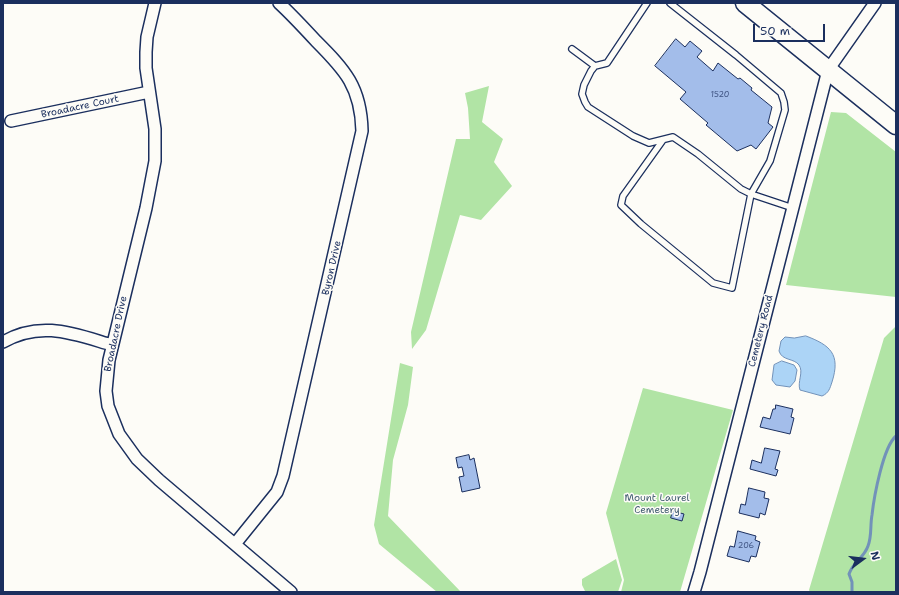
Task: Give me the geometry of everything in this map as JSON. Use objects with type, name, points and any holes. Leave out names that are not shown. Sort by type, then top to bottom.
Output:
[{"type":"main road","points":[[745,3],[896,124]]},
{"type":"street","name":"Broadacre Drive","points":[[155,3],[147,37],[146,52],[146,68],[155,130],[155,161],[146,208],[109,360],[106,391],[108,406],[119,434],[127,447],[148,469],[291,592]]},
{"type":"street","name":"Byron Drive","points":[[235,544],[277,492],[283,476],[362,131],[359,103],[355,91],[341,66],[279,3]]},
{"type":"street","points":[[828,70],[875,3]]},
{"type":"street","name":"Cemetery Road","points":[[694,592],[828,70]]},
{"type":"street","name":"Broadacre Court","points":[[11,121],[149,92]]},
{"type":"street","points":[[3,342],[29,332],[54,330],[112,345]]},
{"type":"lane","points":[[647,3],[607,63],[595,66],[591,71],[584,85],[582,94],[588,107],[633,136],[649,143],[673,137],[698,154],[741,189],[751,194],[793,208]]},
{"type":"lane","points":[[663,140],[622,196],[621,204],[640,224],[713,283],[732,288],[751,194],[770,161],[785,110],[784,102],[781,93],[670,3]]},
{"type":"lane","points":[[572,49],[595,66]]},
{"type":"green space","points":[[489,86],[482,122],[503,139],[494,162],[512,186],[481,220],[460,215],[426,330],[412,349],[411,332],[456,139],[470,139],[468,108],[465,93]]},
{"type":"green space","points":[[831,112],[846,113],[896,152],[896,297],[786,285]]},
{"type":"green space","points":[[896,326],[896,592],[810,592],[809,590],[884,338]]},
{"type":"green space","points":[[400,363],[413,367],[408,405],[393,460],[388,516],[461,592],[437,592],[379,544],[374,525]]},
{"type":"green space","name":"Mount Laurel Cemetery","points":[[643,388],[733,410],[680,592],[621,592],[624,580],[606,513]]},
{"type":"green space","points":[[616,559],[622,580],[618,592],[585,591],[582,585],[582,579]]},
{"type":"water","points":[[806,336],[827,347],[834,358],[835,364],[832,382],[828,392],[822,396],[800,390],[799,384],[801,371],[799,365],[794,361],[785,358],[779,351],[781,341],[785,337],[794,338]]},
{"type":"water","points":[[782,361],[794,365],[797,370],[795,381],[790,387],[776,385],[772,380],[774,365]]},
{"type":"building","points":[[676,39],[685,47],[690,41],[702,51],[697,57],[713,71],[718,63],[738,79],[740,78],[752,88],[751,90],[772,107],[768,123],[773,127],[756,149],[751,145],[737,151],[706,125],[708,123],[680,99],[686,92],[655,66]]},
{"type":"building","points":[[776,405],[793,409],[791,417],[794,418],[790,434],[760,427],[763,417],[770,419]]},
{"type":"building","points":[[765,448],[780,451],[775,469],[778,470],[776,476],[750,469],[752,460],[761,463]]},
{"type":"building","points":[[469,455],[470,460],[474,458],[480,488],[462,492],[459,477],[464,476],[462,467],[458,468],[456,458]]},
{"type":"building","points":[[749,488],[765,492],[764,498],[769,499],[765,515],[760,513],[759,518],[739,513],[741,504],[745,505]]},
{"type":"building","points":[[673,511],[684,514],[682,521],[671,518]]},
{"type":"building","points":[[738,531],[756,536],[755,540],[760,542],[756,557],[751,556],[749,562],[727,556],[730,546],[734,547]]},
{"type":"waterway","points":[[852,592],[852,582],[849,574],[868,546],[873,507],[883,461],[891,442],[896,436]]}]
